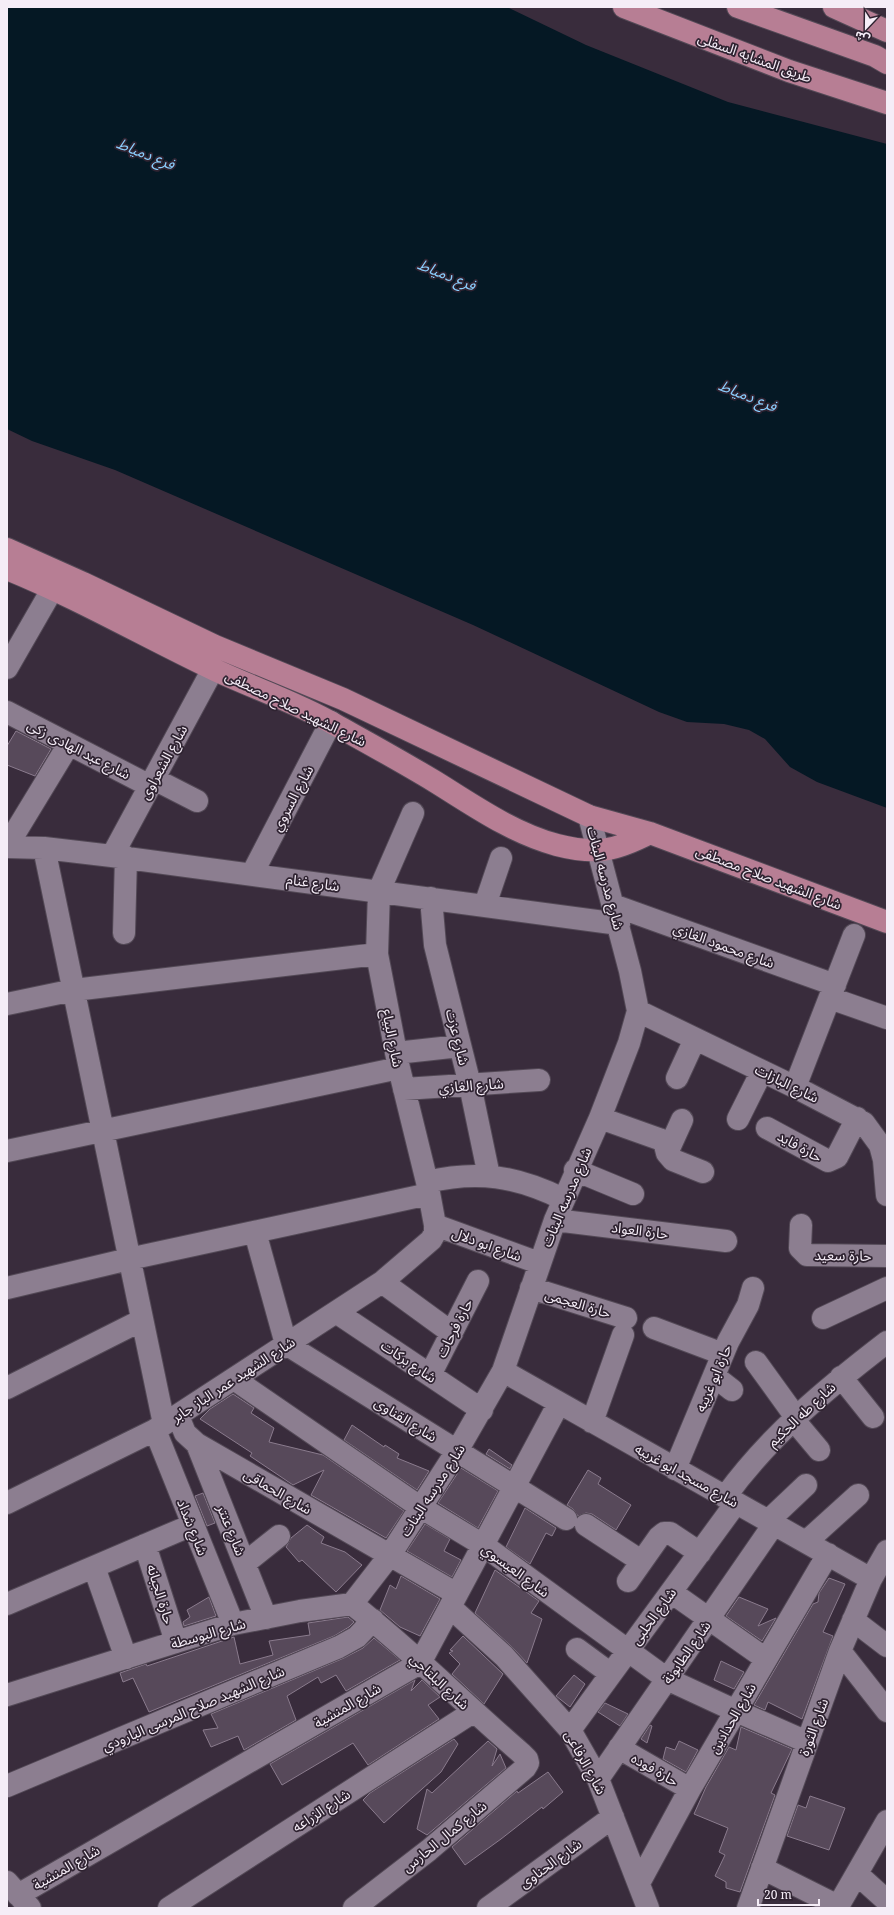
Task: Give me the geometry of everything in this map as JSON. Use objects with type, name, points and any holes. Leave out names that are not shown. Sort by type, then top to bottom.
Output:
[{"type":"main road","name":"طريق المشايه السفلى","points":[[624,7],[788,71],[887,103]]},
{"type":"main road","points":[[738,7],[875,56],[887,63]]},
{"type":"main road","points":[[834,7],[887,31]]},
{"type":"main road","name":"شارع الشهيد صلاح مصطفى","points":[[7,549],[83,583],[215,646],[343,699],[589,816],[650,833],[887,922]]},
{"type":"main road","name":"شارع الشهيد صلاح مصطفى","points":[[7,569],[53,588],[213,669],[331,722],[414,769],[498,820],[530,836],[579,850],[599,851],[624,846],[650,833]]},
{"type":"street","points":[[7,668],[53,588]]},
{"type":"street","name":"شارع الشعراوى","points":[[119,856],[152,782],[213,669]]},
{"type":"street","name":"شارع عبد الهادى زكى","points":[[7,712],[69,744],[197,801]]},
{"type":"street","name":"شارع السروي","points":[[252,874],[331,722]]},
{"type":"street","points":[[7,846],[69,744]]},
{"type":"street","points":[[379,891],[413,813]]},
{"type":"street","name":"شارع مدرسه البنات","points":[[390,1555],[457,1451],[482,1410],[503,1371],[555,1220],[600,1118],[629,1043],[638,1012],[616,914],[589,816]]},
{"type":"street","name":"شارع غنام","points":[[7,846],[44,848],[119,856],[485,905],[616,914]]},
{"type":"street","points":[[44,848],[102,1130],[165,1423]]},
{"type":"street","points":[[119,856],[124,933]]},
{"type":"street","points":[[485,905],[501,858]]},
{"type":"street","name":"شارع البياع","points":[[379,891],[377,954],[397,1060],[428,1188],[435,1225]]},
{"type":"street","name":"شارع عزت","points":[[432,898],[435,945],[470,1085],[489,1176]]},
{"type":"street","name":"شارع محمود الغازي","points":[[616,914],[832,992],[887,1018]]},
{"type":"street","points":[[795,1087],[854,935]]},
{"type":"street","points":[[7,1004],[74,990],[377,954]]},
{"type":"street","name":"شارع البازات","points":[[638,1012],[795,1087],[864,1123],[880,1145],[884,1160],[887,1195]]},
{"type":"street","points":[[677,1078],[696,1039]]},
{"type":"street","points":[[7,1151],[460,1046]]},
{"type":"street","points":[[738,1119],[762,1071]]},
{"type":"street","name":"شارع الغازي","points":[[404,1089],[539,1080]]},
{"type":"street","points":[[600,1118],[664,1141],[667,1153],[673,1160],[703,1172]]},
{"type":"street","name":"حارة فايد","points":[[767,1128],[828,1161],[837,1157],[857,1118]]},
{"type":"street","points":[[667,1153],[682,1120]]},
{"type":"street","points":[[576,1170],[634,1194]]},
{"type":"street","points":[[7,1288],[255,1232],[428,1188],[447,1178],[489,1176],[515,1180],[534,1186],[563,1199]]},
{"type":"street","name":"حارة العواد","points":[[555,1220],[726,1241]]},
{"type":"street","name":"شارع ابو دلال","points":[[435,1225],[539,1263]]},
{"type":"street","name":"شارع الشهيد عمر الباز جابر","points":[[7,1503],[165,1423],[234,1379],[382,1282],[431,1240],[435,1233],[435,1225]]},
{"type":"street","name":"حارة سعيد","points":[[801,1225],[800,1248],[807,1255],[887,1256]]},
{"type":"street","points":[[255,1232],[286,1344]]},
{"type":"street","name":"حارة فرحات","points":[[430,1375],[478,1281]]},
{"type":"street","points":[[382,1282],[452,1333]]},
{"type":"street","name":"حارة العجمى","points":[[531,1288],[625,1327],[592,1422]]},
{"type":"street","name":"حارة ابو غريبه","points":[[675,1469],[722,1354],[733,1330],[748,1306],[753,1288]]},
{"type":"street","points":[[823,1318],[887,1288]]},
{"type":"street","name":"شارع بركات","points":[[336,1312],[482,1410]]},
{"type":"street","points":[[7,1388],[142,1320]]},
{"type":"street","points":[[654,1328],[722,1354]]},
{"type":"street","name":"شارع طه الحكيم","points":[[731,1500],[757,1456],[794,1418],[841,1377],[887,1342]]},
{"type":"street","name":"شارع القناوى","points":[[286,1344],[514,1486],[641,1561]]},
{"type":"street","points":[[756,1362],[794,1418],[819,1450]]},
{"type":"street","name":"شارع مسجد ابو غريبه","points":[[503,1371],[828,1554],[882,1564]]},
{"type":"street","points":[[714,1376],[732,1390]]},
{"type":"street","points":[[841,1377],[873,1417]]},
{"type":"street","name":"شارع العيسوي","points":[[234,1379],[420,1507],[483,1546],[667,1679],[807,1742]]},
{"type":"street","points":[[420,1663],[559,1403]]},
{"type":"street","name":"شارع الحماقى","points":[[165,1423],[185,1433],[197,1444],[390,1555],[453,1601]]},
{"type":"street","name":"شارع شداد","points":[[165,1423],[192,1525],[233,1624]]},
{"type":"street","name":"شارع عنتر","points":[[197,1444],[266,1618]]},
{"type":"street","name":"شارع الطابونة","points":[[598,1779],[709,1619],[771,1523],[806,1485]]},
{"type":"street","points":[[806,1542],[858,1494]]},
{"type":"street","name":"شارع الحلبى","points":[[570,1730],[700,1553],[731,1500]]},
{"type":"street","points":[[7,1604],[192,1525]]},
{"type":"street","points":[[628,1581],[659,1537],[667,1532],[700,1553]]},
{"type":"street","points":[[245,1563],[279,1536]]},
{"type":"street","name":"حارة الجبانه","points":[[145,1545],[176,1642]]},
{"type":"street","name":"شارع الحدادين","points":[[642,1900],[690,1789],[828,1554]]},
{"type":"street","points":[[352,1604],[390,1555]]},
{"type":"street","name":"شارع الثورة","points":[[748,1908],[840,1651],[853,1620],[882,1564]]},
{"type":"street","points":[[94,1567],[126,1658]]},
{"type":"street","points":[[671,1592],[766,1659]]},
{"type":"street","name":"شارع الرفاعى","points":[[453,1601],[570,1730],[598,1779],[614,1817],[642,1900]]},
{"type":"street","name":"شارع البوسطة","points":[[7,1695],[233,1624],[352,1604]]},
{"type":"street","name":"شارع البلتاجي","points":[[352,1604],[373,1620],[473,1712],[527,1759]]},
{"type":"street","name":"شارع الشهيد صلاح المرسى البارودي","points":[[7,1786],[339,1647],[357,1637],[373,1620]]},
{"type":"street","points":[[853,1620],[887,1646]]},
{"type":"street","points":[[577,1649],[611,1674]]},
{"type":"street","points":[[840,1651],[887,1710]]},
{"type":"street","name":"شارع المنشية","points":[[18,1895],[420,1663]]},
{"type":"street","name":"شارع الزراعه","points":[[169,1908],[473,1712]]},
{"type":"street","name":"حارة فوده","points":[[620,1748],[690,1789]]},
{"type":"street","name":"شارع كمال الحارس","points":[[354,1908],[429,1850],[525,1768],[528,1763],[527,1759]]},
{"type":"street","name":"شارع الحناوى","points":[[488,1908],[614,1817]]},
{"type":"street","points":[[762,1868],[838,1907],[887,1820]]},
{"type":"street","points":[[856,1874],[887,1901]]},
{"type":"water","name":"فرع دمياط","points":[[7,7],[507,7],[586,45],[728,102],[887,144],[887,808],[817,782],[790,767],[765,739],[749,730],[724,724],[687,722],[659,712],[473,625],[115,470],[32,441],[7,429]]},
{"type":"building","points":[[16,731],[51,749],[35,776],[7,765],[7,746]]},
{"type":"building","points":[[233,1394],[254,1408],[251,1413],[274,1428],[269,1442],[323,1455],[404,1511],[386,1538],[311,1495],[324,1470],[293,1485],[250,1456],[252,1453],[200,1419],[210,1409]]},
{"type":"building","points":[[352,1425],[384,1447],[385,1445],[399,1454],[397,1458],[429,1471],[417,1490],[344,1440]]},
{"type":"building","points":[[489,1449],[512,1465],[510,1469],[486,1454]]},
{"type":"building","points":[[461,1468],[498,1491],[478,1528],[438,1503]]},
{"type":"building","points":[[588,1470],[601,1478],[598,1484],[631,1505],[616,1530],[592,1514],[586,1513],[578,1516],[573,1509],[567,1505]]},
{"type":"building","points":[[203,1493],[215,1523],[207,1526],[195,1496]]},
{"type":"building","points":[[525,1508],[556,1528],[552,1536],[546,1533],[530,1564],[506,1547]]},
{"type":"building","points":[[425,1524],[450,1539],[444,1551],[461,1560],[452,1577],[407,1551]]},
{"type":"building","points":[[307,1525],[324,1537],[321,1543],[345,1552],[362,1565],[336,1592],[302,1560],[299,1562],[286,1547],[291,1538]]},
{"type":"building","points":[[495,1570],[539,1601],[531,1613],[542,1619],[527,1663],[475,1613]]},
{"type":"building","points":[[401,1576],[440,1599],[420,1636],[400,1627],[380,1610],[390,1585],[396,1589]]},
{"type":"building","points":[[829,1578],[845,1584],[823,1632],[833,1636],[802,1719],[768,1702],[765,1710],[754,1705],[813,1604],[818,1602],[819,1593]]},
{"type":"building","points":[[209,1597],[216,1616],[184,1626],[183,1622],[190,1617],[187,1610]]},
{"type":"building","points":[[739,1597],[768,1609],[758,1626],[776,1618],[762,1641],[726,1616]]},
{"type":"building","points":[[348,1617],[354,1622],[349,1627],[334,1636],[149,1712],[133,1678],[123,1682],[120,1673],[146,1664],[147,1666],[234,1637],[240,1664],[273,1655],[269,1641],[310,1635],[308,1623]]},
{"type":"building","points":[[463,1636],[503,1674],[484,1704],[452,1674],[460,1664],[449,1653],[453,1651],[450,1650]]},
{"type":"building","points":[[374,1638],[400,1660],[346,1691],[336,1675],[321,1683],[318,1677],[287,1696],[296,1720],[244,1750],[238,1736],[211,1747],[203,1730],[218,1728],[211,1714],[344,1658],[363,1648]]},
{"type":"building","points":[[721,1661],[744,1672],[734,1689],[714,1680]]},
{"type":"building","points":[[574,1675],[585,1684],[570,1707],[556,1696]]},
{"type":"building","points":[[415,1680],[411,1691],[422,1680],[440,1697],[428,1705],[439,1719],[368,1765],[353,1743],[282,1785],[270,1764]]},
{"type":"building","points":[[605,1703],[628,1714],[620,1726],[598,1712]]},
{"type":"building","points":[[650,1725],[652,1726],[647,1743],[641,1739]]},
{"type":"building","points":[[741,1727],[792,1749],[771,1793],[775,1795],[740,1892],[726,1888],[726,1882],[715,1876],[725,1855],[719,1852],[728,1828],[694,1814],[706,1787],[729,1747],[736,1750]]},
{"type":"building","points":[[454,1739],[458,1744],[441,1772],[384,1823],[363,1800],[370,1793]]},
{"type":"building","points":[[488,1741],[497,1749],[492,1766],[500,1754],[506,1768],[427,1835],[417,1829],[427,1789],[432,1793]]},
{"type":"building","points":[[679,1741],[698,1750],[686,1772],[663,1759],[666,1747],[675,1750]]},
{"type":"building","points":[[548,1772],[563,1792],[543,1809],[542,1807],[465,1865],[452,1847],[517,1791],[518,1793]]},
{"type":"building","points":[[810,1796],[845,1808],[829,1850],[787,1836],[798,1805],[806,1808]]}]
